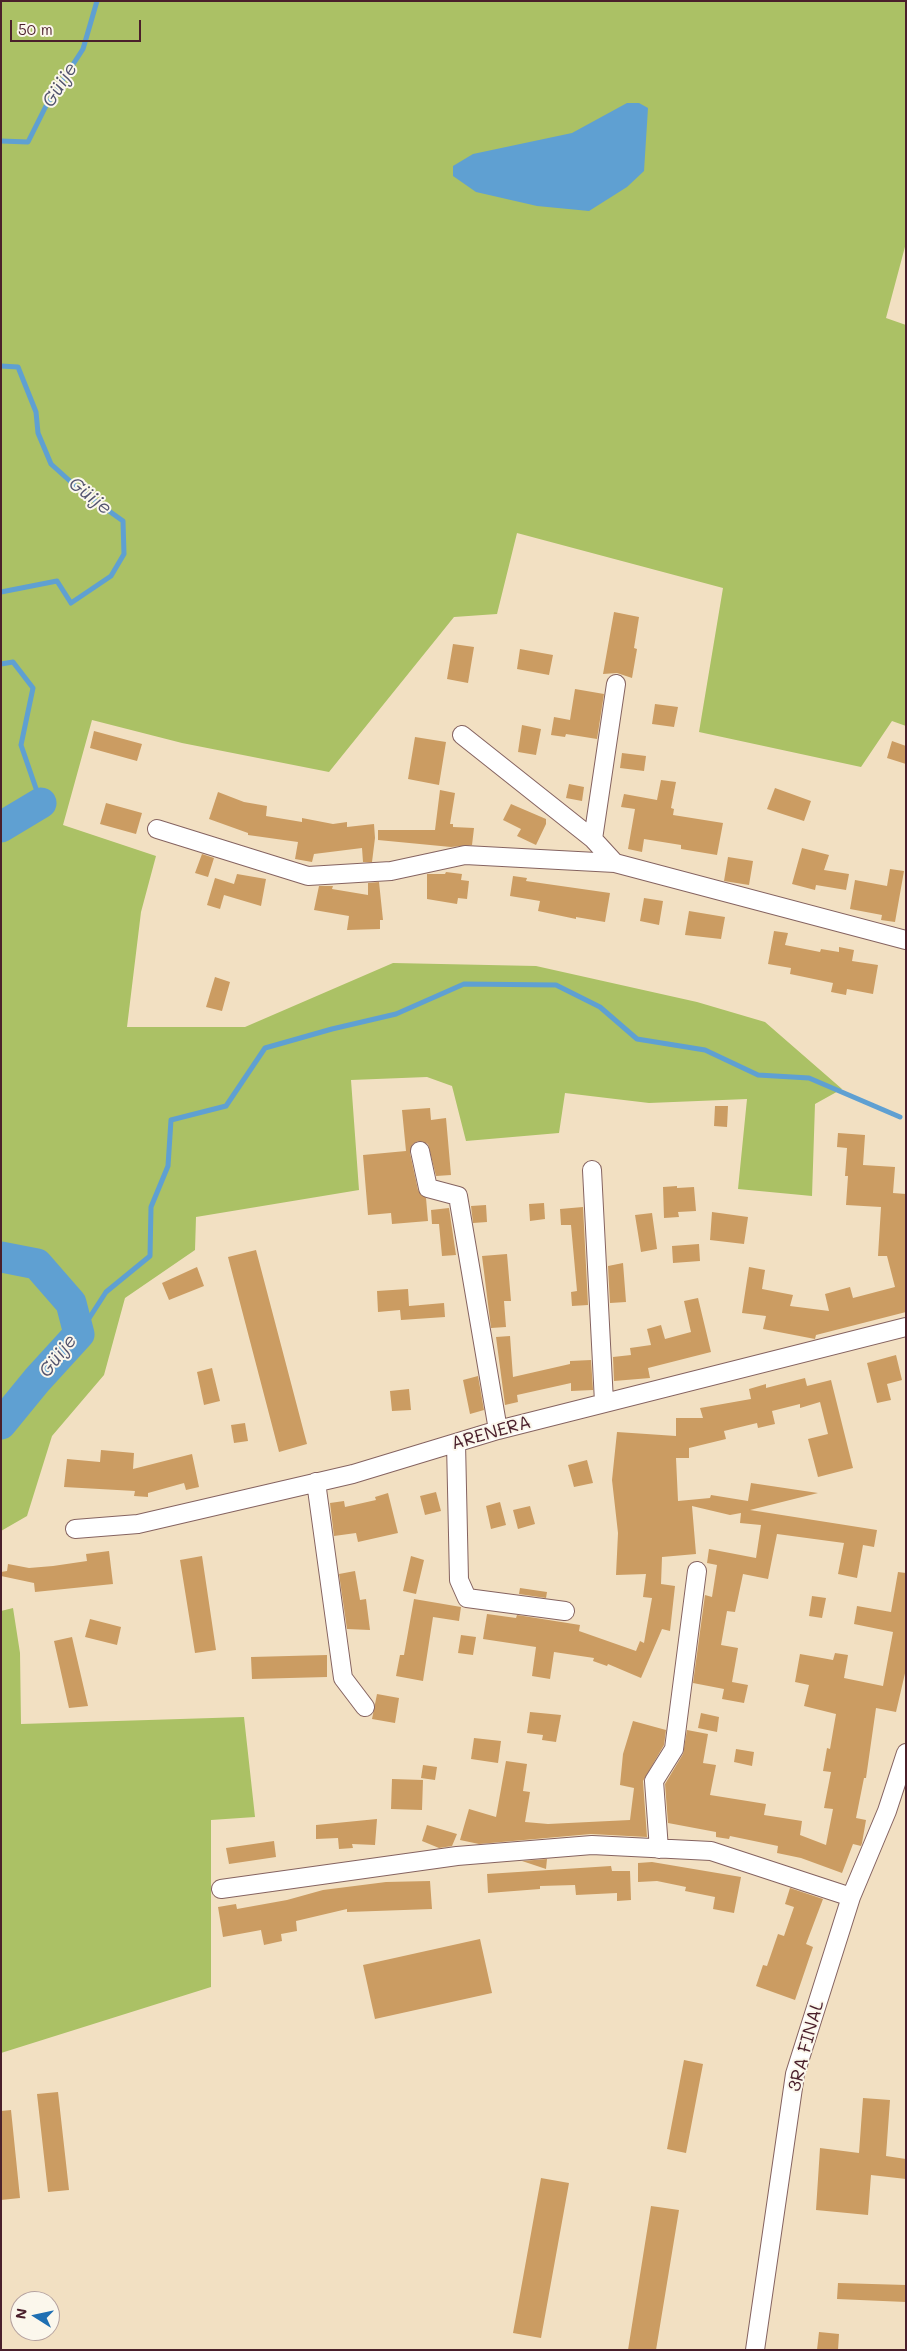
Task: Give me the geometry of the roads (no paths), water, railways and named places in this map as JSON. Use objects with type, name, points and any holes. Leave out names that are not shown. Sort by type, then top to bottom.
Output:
[{"type":"street","points":[[593,839],[616,684]]},
{"type":"street","points":[[462,735],[593,839],[616,863]]},
{"type":"street","points":[[158,829],[308,876],[391,871],[466,855],[616,863],[906,940]]},
{"type":"street","points":[[420,1151],[428,1188],[458,1196],[498,1430]]},
{"type":"street","points":[[592,1170],[604,1402]]},
{"type":"street","name":"ARENERA","points":[[75,1529],[138,1524],[316,1482],[604,1402],[906,1327]]},
{"type":"street","points":[[456,1443],[459,1580],[467,1598],[565,1611]]},
{"type":"street","points":[[316,1482],[343,1678],[365,1707]]},
{"type":"street","points":[[659,1849],[654,1781],[674,1749],[697,1571]]},
{"type":"street","name":"3RA FINAL","points":[[755,2350],[795,2074],[851,1897],[887,1811],[906,1753]]},
{"type":"street","points":[[221,1889],[457,1856],[592,1845],[711,1851],[851,1897]]},
{"type":"water","points":[[627,103],[639,103],[648,108],[644,171],[627,187],[589,211],[537,206],[476,192],[453,176],[453,166],[473,154],[572,133]]},
{"type":"waterway","name":"Güije","points":[[1,141],[28,142],[46,106],[83,49],[97,1]]},
{"type":"waterway","name":"Güije","points":[[1,366],[18,367],[36,412],[38,433],[51,464],[81,491],[123,521],[124,554],[111,576],[71,603],[57,581],[1,592]]},
{"type":"waterway","name":"Güije","points":[[1,664],[13,662],[33,688],[21,745],[41,803]]},
{"type":"waterway","name":"Güije","points":[[1,827],[41,803]]},
{"type":"waterway","points":[[79,1334],[106,1292],[150,1256],[151,1207],[168,1166],[171,1120],[226,1106],[265,1048],[332,1029],[396,1014],[464,984],[556,985],[600,1007],[637,1039],[705,1050],[758,1075],[809,1078],[900,1117]]},
{"type":"waterway","name":"Güije","points":[[1,1257],[37,1264],[71,1303],[79,1334],[37,1380],[1,1424]]}]
